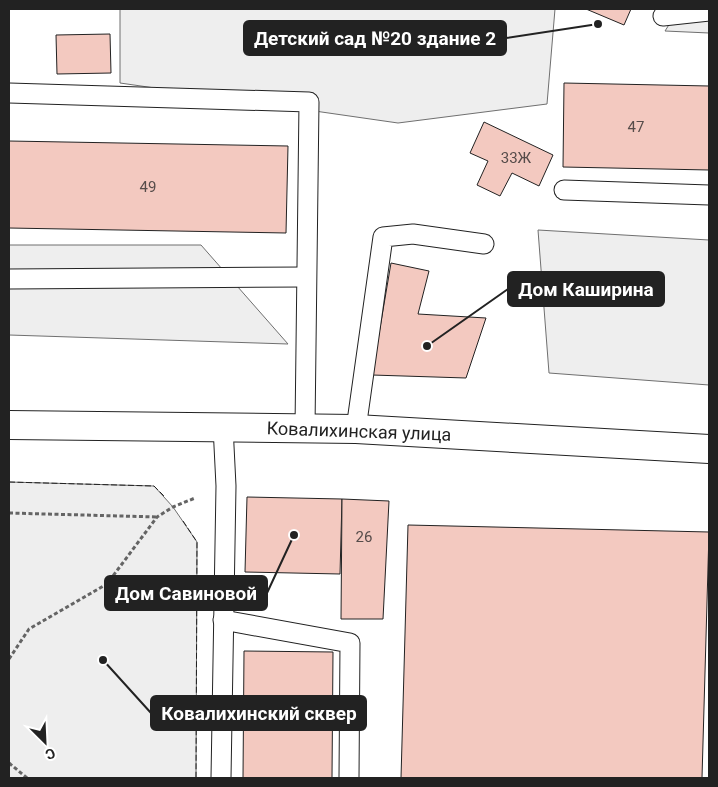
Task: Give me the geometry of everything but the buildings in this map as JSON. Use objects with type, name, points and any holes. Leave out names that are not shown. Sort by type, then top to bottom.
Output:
[{"type":"street","name":"Ковалихинская улица","points":[[9,425],[356,429],[709,449]]},
{"type":"lane","points":[[663,16],[709,10]]},
{"type":"lane","points":[[9,93],[309,102],[305,428]]},
{"type":"lane","points":[[564,190],[709,195]]},
{"type":"lane","points":[[356,429],[383,237],[413,234],[484,244]]},
{"type":"lane","points":[[9,279],[306,277]]},
{"type":"lane","points":[[221,778],[226,486],[223,426]]},
{"type":"lane","points":[[223,620],[350,643],[349,778]]},
{"type":"path","points":[[9,659],[29,629],[106,584],[158,517],[173,507],[226,486]]},
{"type":"path","points":[[9,513],[158,517]]},
{"type":"path","points":[[9,764],[26,778]]},
{"type":"shaded area","points":[[120,9],[555,9],[547,104],[398,123],[120,83]]},
{"type":"shaded area","points":[[679,9],[709,9],[709,33],[665,31]]},
{"type":"shaded area","points":[[538,230],[709,240],[709,385],[549,373]]},
{"type":"shaded area","points":[[9,245],[201,245],[288,344],[9,335]]},
{"type":"shaded area","points":[[9,482],[154,486],[173,507],[197,542],[196,778],[9,778]]},
{"type":"fence","points":[[9,482],[154,486],[164,496]]},
{"type":"fence","points":[[183,521],[197,542],[196,778]]},
{"type":"place","name":"Детский сад №20 здание 2","points":[[598,24]]},
{"type":"place","name":"Дом Каширина","points":[[427,346]]},
{"type":"place","name":"Дом Савиновой","points":[[294,535]]},
{"type":"place","name":"Ковалихинский сквер","points":[[103,660]]}]
